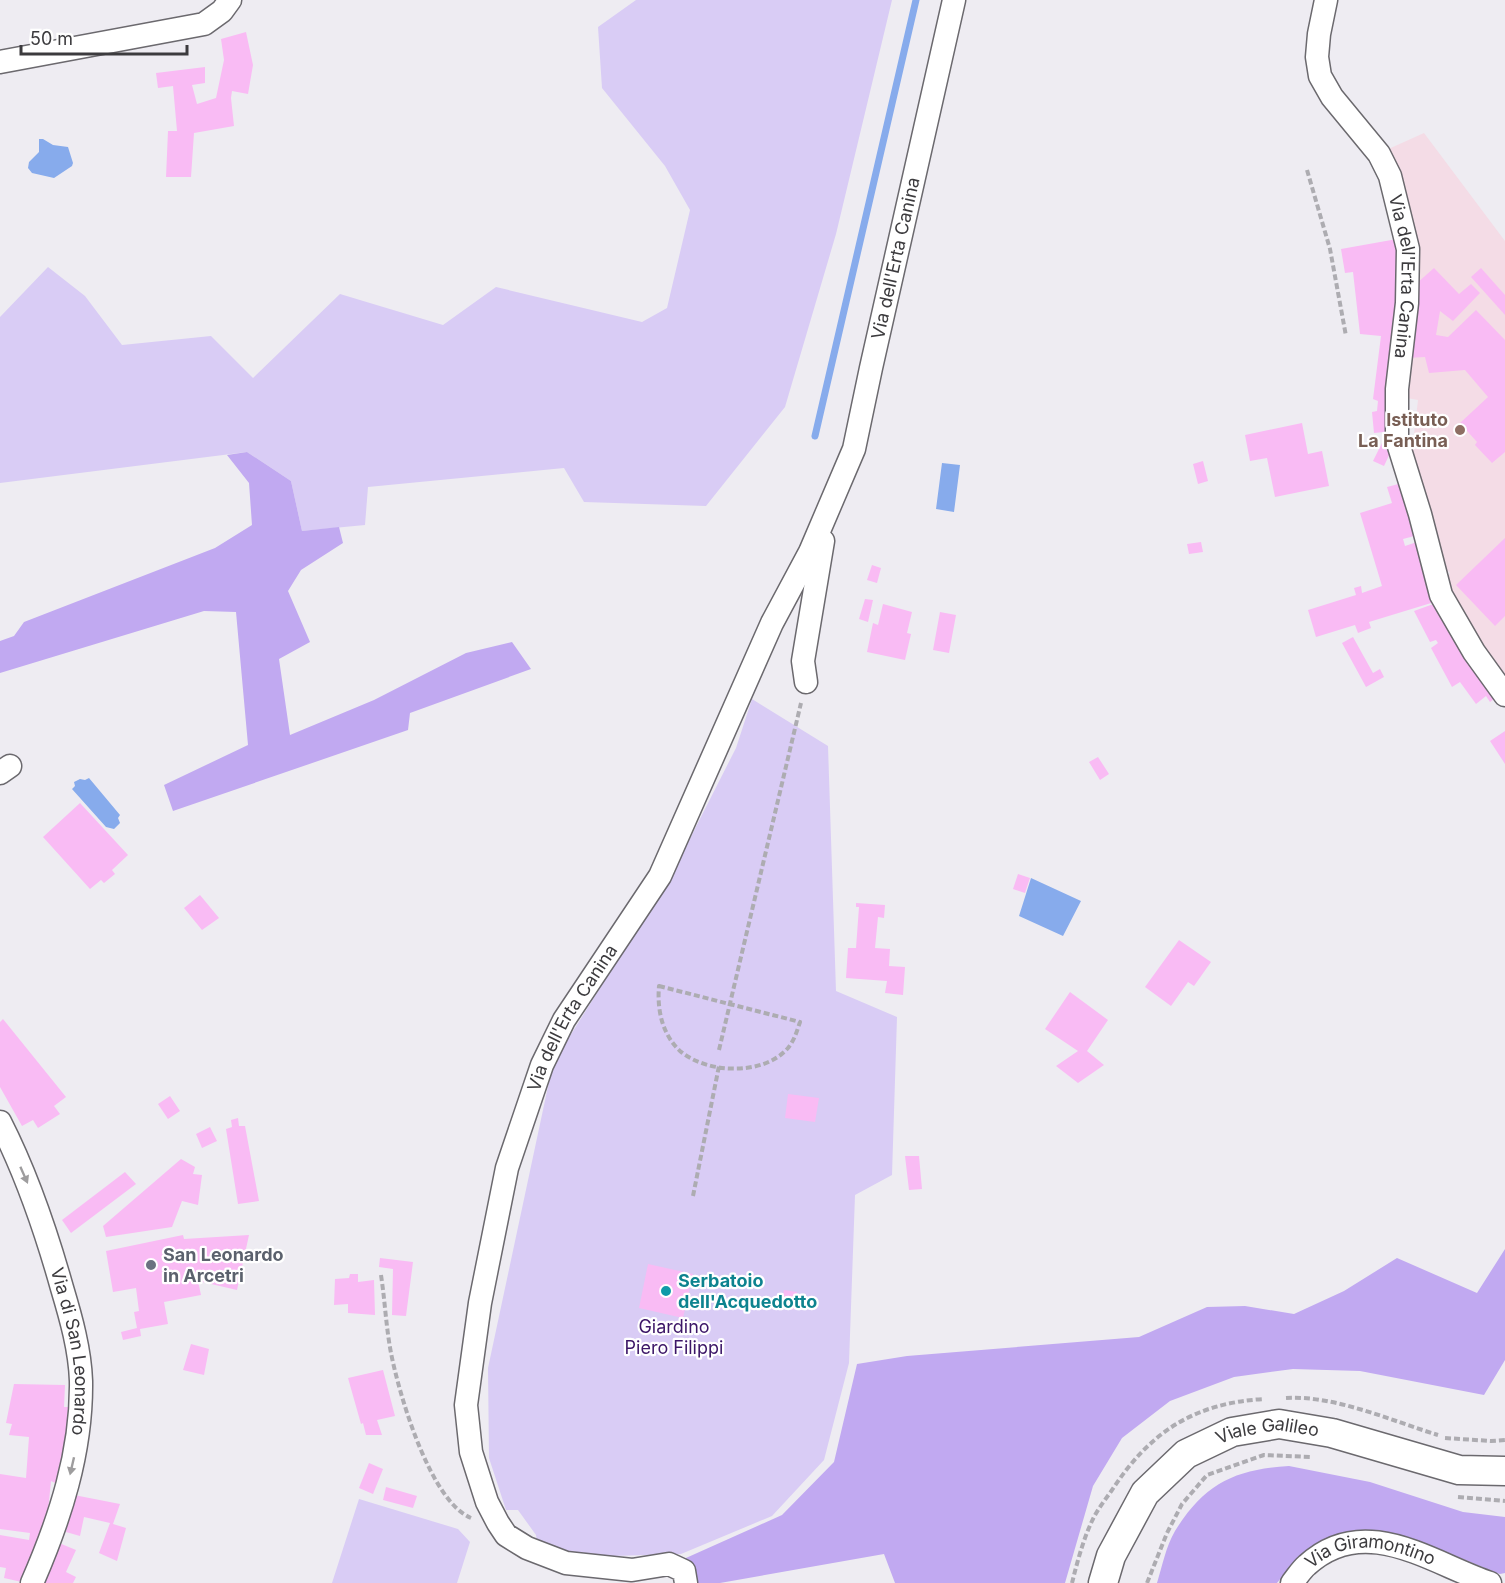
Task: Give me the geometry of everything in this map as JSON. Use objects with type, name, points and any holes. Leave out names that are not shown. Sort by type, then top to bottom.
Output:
[{"type":"main road","name":"Viale Galileo","points":[[1103,1583],[1111,1556],[1145,1493],[1186,1454],[1232,1432],[1279,1424],[1332,1433],[1459,1470],[1505,1471]]},
{"type":"street","points":[[0,62],[204,24],[222,11],[230,0]]},
{"type":"street","name":"Via dell'Erta Canina","points":[[686,1583],[684,1571],[669,1564],[632,1570],[566,1563],[527,1548],[506,1535],[487,1502],[471,1452],[466,1405],[480,1303],[507,1168],[546,1056],[564,1020],[660,876],[772,622],[810,552],[854,449],[954,0]]},
{"type":"street","name":"Via dell'Erta Canina","points":[[1326,0],[1317,57],[1320,76],[1332,97],[1379,154],[1390,176],[1408,249],[1407,303],[1396,411],[1397,440],[1402,460],[1420,514],[1441,595],[1474,652],[1505,695]]},
{"type":"street","points":[[1402,460],[1413,368]]},
{"type":"street","name":"Via dell'Erta Canina","points":[[806,682],[803,661],[827,513]]},
{"type":"street","name":"Via di San Leonardo","points":[[0,1122],[35,1199],[58,1272],[72,1324],[81,1380],[76,1451],[65,1497],[32,1583]]},
{"type":"street","name":"Via Giramontino","points":[[1292,1583],[1307,1565],[1328,1551],[1348,1543],[1376,1540],[1399,1546],[1490,1583]]},
{"type":"path","points":[[1307,170],[1330,249],[1346,336]]},
{"type":"path","points":[[719,1050],[806,682]]},
{"type":"path","points":[[659,986],[800,1022],[788,1047],[768,1062],[740,1069],[719,1066],[688,1056],[669,1037],[663,1026],[658,998],[659,986]]},
{"type":"path","points":[[693,1196],[719,1066]]},
{"type":"path","points":[[381,1275],[391,1353],[411,1424],[423,1453],[445,1496],[464,1515],[485,1524],[498,1523]]},
{"type":"path","points":[[1147,1583],[1167,1533],[1182,1504],[1207,1474],[1264,1455],[1313,1457]]},
{"type":"path","points":[[1452,1495],[1505,1501]]},
{"type":"shaded area","name":"Istituto La Fantina","points":[[1424,133],[1505,241],[1505,688],[1445,583],[1450,573],[1444,567],[1411,460],[1418,400],[1401,397],[1413,314],[1384,151]]},
{"type":"shaded area","points":[[247,452],[291,481],[302,531],[339,527],[343,543],[301,570],[288,591],[310,642],[279,659],[290,735],[374,700],[466,653],[512,642],[531,669],[410,713],[408,730],[173,811],[164,785],[248,745],[236,612],[204,611],[0,673],[0,641],[14,636],[24,622],[215,548],[252,525],[249,483],[227,455]]},
{"type":"shaded area","points":[[1505,1249],[1505,1360],[1484,1395],[1360,1371],[1293,1369],[1234,1377],[1170,1401],[1122,1438],[1093,1486],[1065,1583],[895,1583],[884,1554],[720,1583],[680,1583],[677,1562],[782,1515],[834,1462],[857,1364],[907,1356],[1139,1337],[1207,1307],[1245,1306],[1294,1314],[1344,1291],[1397,1258],[1477,1293]]},
{"type":"shaded area","points":[[1289,1466],[1370,1482],[1463,1512],[1505,1517],[1505,1573],[1500,1574],[1407,1539],[1388,1534],[1350,1532],[1328,1538],[1309,1550],[1277,1583],[1157,1583],[1172,1537],[1197,1501],[1237,1475]]},
{"type":"green space","points":[[636,0],[892,0],[836,234],[785,407],[706,506],[584,502],[564,468],[368,487],[365,525],[302,531],[291,481],[247,452],[0,483],[0,317],[48,267],[85,296],[122,345],[211,336],[253,378],[340,294],[443,325],[496,287],[642,322],[667,308],[690,210],[665,166],[602,88],[598,27]]},
{"type":"green space","name":"Giardino Piero Filippi","points":[[752,699],[828,746],[836,991],[897,1017],[892,1175],[855,1195],[849,1363],[824,1460],[772,1516],[681,1554],[577,1557],[537,1542],[536,1535],[518,1510],[506,1510],[489,1458],[488,1368],[553,1063],[674,870],[736,748]]},
{"type":"green space","points":[[359,1499],[458,1529],[470,1542],[457,1583],[332,1583]]},
{"type":"water","points":[[39,139],[53,145],[68,147],[72,166],[54,178],[32,173],[28,168],[29,162],[39,152]]},
{"type":"water","points":[[942,463],[960,465],[954,512],[936,509]]},
{"type":"water","points":[[89,778],[120,815],[118,818],[120,823],[114,829],[106,827],[72,789],[75,786],[74,782]]},
{"type":"water","points":[[1031,878],[1081,901],[1063,936],[1019,916]]},
{"type":"building","points":[[246,32],[253,65],[248,94],[232,91],[234,126],[194,133],[191,177],[166,177],[168,131],[177,131],[173,86],[158,88],[156,73],[205,67],[205,83],[192,85],[197,104],[216,98],[224,60],[221,39]]},
{"type":"building","points":[[1397,239],[1403,284],[1394,431],[1374,433],[1372,412],[1377,411],[1378,401],[1373,399],[1381,336],[1360,334],[1353,272],[1345,273],[1341,249]]},
{"type":"building","points":[[1434,268],[1459,294],[1471,284],[1480,293],[1453,321],[1440,311],[1436,335],[1448,337],[1476,310],[1505,340],[1505,452],[1492,463],[1475,445],[1477,442],[1460,423],[1488,397],[1465,370],[1429,373],[1425,357],[1407,358],[1416,284]]},
{"type":"building","points":[[1481,268],[1505,295],[1505,315],[1471,277]]},
{"type":"building","points":[[1302,423],[1308,454],[1322,451],[1329,486],[1275,497],[1267,458],[1250,461],[1245,435]]},
{"type":"building","points":[[1382,443],[1392,449],[1384,466],[1373,461]]},
{"type":"building","points":[[1203,461],[1208,481],[1198,484],[1193,464]]},
{"type":"building","points":[[1406,482],[1422,534],[1403,539],[1405,546],[1423,540],[1441,600],[1369,622],[1371,628],[1358,633],[1355,625],[1316,637],[1308,610],[1356,595],[1354,588],[1361,586],[1362,593],[1382,586],[1360,513],[1392,503],[1387,487]]},
{"type":"building","points":[[1505,538],[1505,616],[1495,626],[1456,585]]},
{"type":"building","points":[[1201,542],[1203,552],[1189,554],[1187,544]]},
{"type":"building","points":[[872,565],[881,568],[877,583],[867,580]]},
{"type":"building","points":[[865,599],[873,600],[868,622],[859,619]]},
{"type":"building","points":[[1439,602],[1498,696],[1490,702],[1486,696],[1476,704],[1460,682],[1452,687],[1431,648],[1438,643],[1436,640],[1430,642],[1414,611]]},
{"type":"building","points":[[883,604],[912,612],[907,633],[911,634],[905,660],[867,652],[873,623],[878,625]]},
{"type":"building","points":[[940,612],[956,615],[949,653],[933,650]]},
{"type":"building","points":[[1353,637],[1373,673],[1380,669],[1384,677],[1366,687],[1342,643]]},
{"type":"building","points":[[1505,731],[1505,764],[1490,741]]},
{"type":"building","points":[[1098,757],[1109,774],[1100,780],[1089,762]]},
{"type":"building","points":[[80,803],[128,855],[112,870],[115,874],[104,883],[101,880],[90,889],[43,837]]},
{"type":"building","points":[[1018,874],[1030,878],[1025,893],[1013,889]]},
{"type":"building","points":[[200,895],[219,918],[202,930],[184,908]]},
{"type":"building","points":[[856,903],[885,905],[884,918],[878,917],[875,948],[890,949],[889,966],[905,967],[903,995],[885,993],[887,981],[846,978],[848,948],[856,948],[859,907],[856,907]]},
{"type":"building","points":[[1179,940],[1211,962],[1194,986],[1188,982],[1171,1006],[1145,987]]},
{"type":"building","points":[[1070,992],[1108,1020],[1087,1051],[1104,1065],[1078,1083],[1056,1066],[1078,1051],[1045,1029]]},
{"type":"building","points":[[3,1019],[66,1097],[54,1106],[60,1114],[38,1128],[33,1120],[22,1126],[0,1087],[0,1022]]},
{"type":"building","points":[[788,1094],[819,1098],[815,1122],[785,1118]]},
{"type":"building","points":[[170,1096],[180,1111],[168,1119],[158,1104]]},
{"type":"building","points":[[238,1118],[239,1126],[245,1126],[259,1201],[238,1204],[226,1129],[232,1127],[231,1120]]},
{"type":"building","points":[[210,1127],[217,1141],[202,1148],[196,1134]]},
{"type":"building","points":[[905,1156],[919,1156],[922,1189],[909,1190]]},
{"type":"building","points":[[181,1159],[195,1167],[193,1174],[202,1175],[198,1205],[182,1201],[172,1227],[106,1237],[103,1226]]},
{"type":"building","points":[[125,1172],[136,1184],[71,1233],[62,1220]]},
{"type":"building","points":[[183,1235],[184,1239],[249,1235],[237,1290],[198,1281],[201,1295],[164,1302],[168,1324],[140,1329],[141,1336],[123,1340],[121,1332],[137,1328],[134,1312],[139,1311],[136,1288],[113,1292],[106,1251]]},
{"type":"building","points":[[380,1258],[413,1262],[406,1316],[392,1315],[393,1269],[379,1267]]},
{"type":"building","name":"Serbatoio dell'Acquedotto","points":[[648,1264],[693,1274],[683,1318],[639,1308]]},
{"type":"building","points":[[350,1274],[358,1274],[358,1282],[374,1280],[375,1315],[348,1313],[348,1304],[334,1305],[335,1279],[349,1278]]},
{"type":"building","points":[[784,1290],[797,1292],[794,1310],[780,1307]]},
{"type":"building","points":[[191,1344],[209,1349],[204,1375],[183,1370]]},
{"type":"building","points":[[383,1370],[395,1416],[377,1420],[382,1435],[366,1435],[348,1378]]},
{"type":"building","points":[[14,1384],[65,1385],[64,1407],[68,1407],[64,1479],[57,1484],[51,1481],[48,1511],[26,1583],[4,1578],[6,1568],[0,1567],[0,1535],[29,1540],[30,1533],[0,1529],[0,1474],[26,1478],[29,1437],[9,1435],[12,1424],[6,1423]]},
{"type":"building","points":[[369,1463],[383,1469],[373,1494],[359,1488]]},
{"type":"building","points":[[386,1487],[417,1496],[413,1508],[383,1500]]},
{"type":"building","points":[[74,1495],[120,1504],[113,1524],[126,1528],[117,1561],[99,1553],[110,1523],[84,1517],[80,1536],[66,1532]]},
{"type":"building","points":[[59,1543],[76,1550],[66,1572],[76,1577],[73,1583],[41,1583]]},
{"type":"waterway","points":[[815,436],[916,0]]},
{"type":"place","name":"Istituto La Fantina","points":[[1460,430]]},
{"type":"place","name":"San Leonardo in Arcetri","points":[[151,1265]]},
{"type":"place","name":"Serbatoio dell'Acquedotto","points":[[666,1291]]}]
